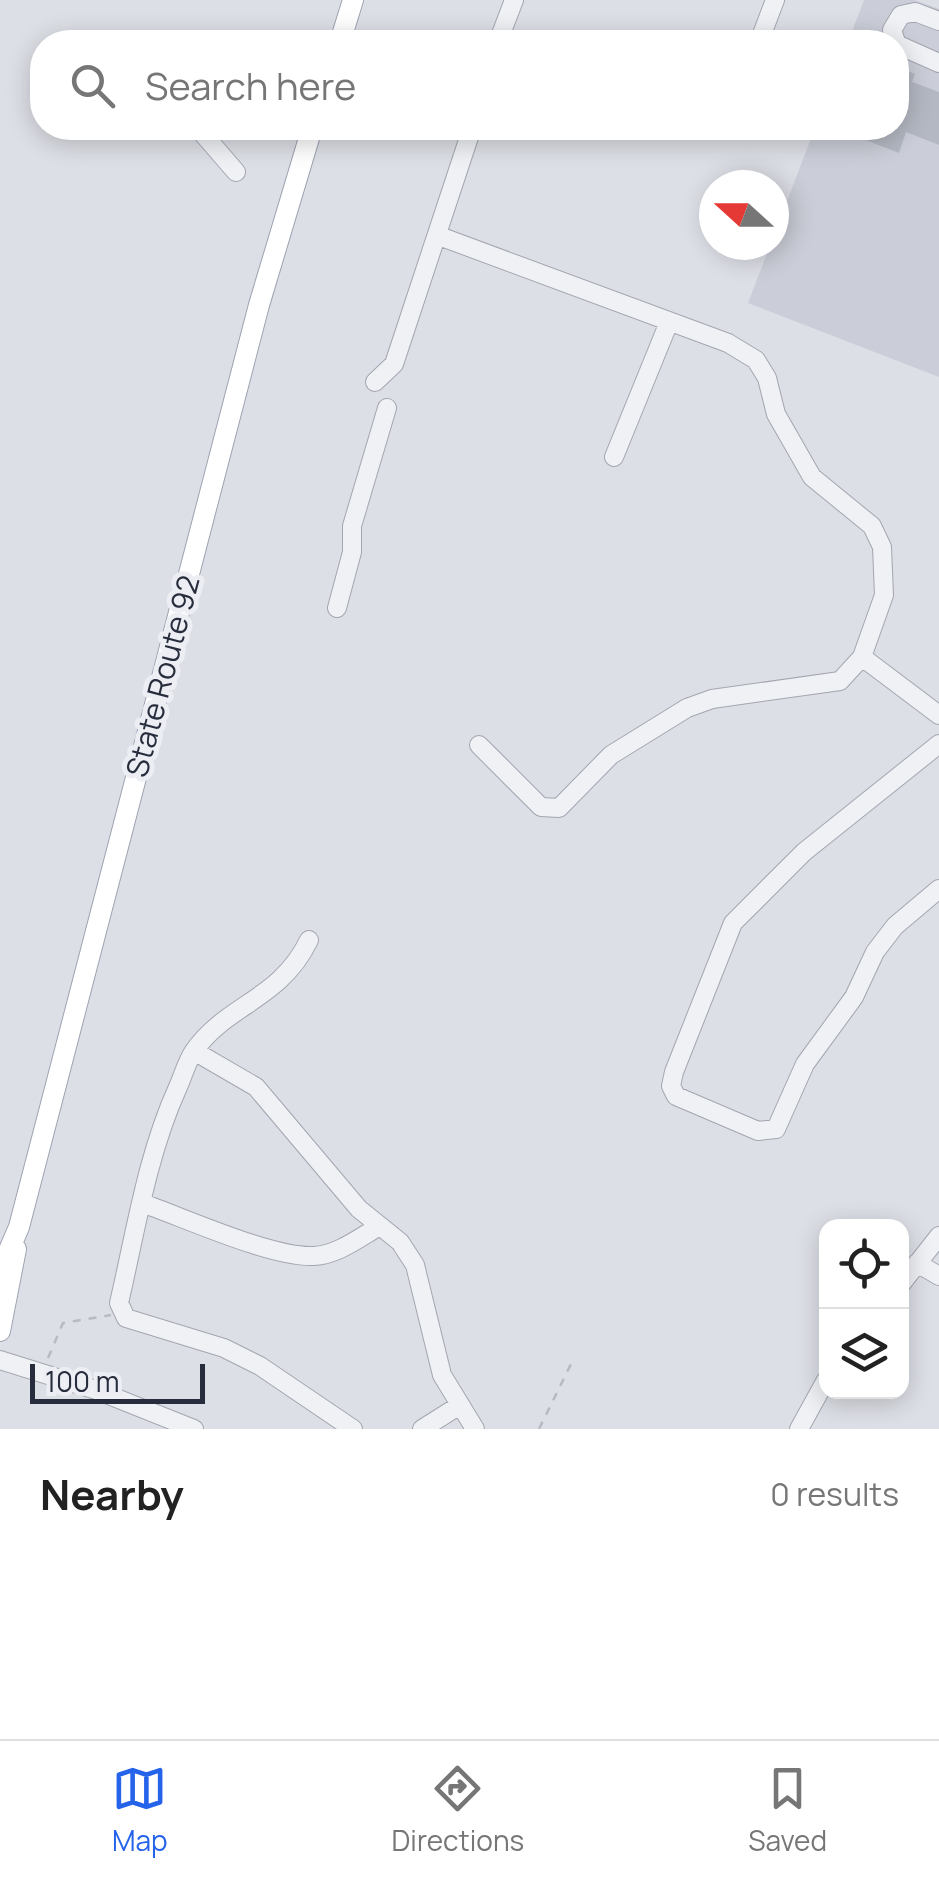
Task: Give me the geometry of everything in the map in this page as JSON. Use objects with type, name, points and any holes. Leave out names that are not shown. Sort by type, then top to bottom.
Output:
[{"type":"main road","points":[[344,30],[354,0]]},
{"type":"main road","name":"State Route 92","points":[[0,1330],[13,1282],[19,1227],[254,323],[308,140]]},
{"type":"main road","points":[[0,1302],[19,1227]]},
{"type":"main road","name":"State Route 92","points":[[0,1271],[19,1227]]},
{"type":"street","points":[[503,30],[514,0]]},
{"type":"street","points":[[765,30],[776,0]]},
{"type":"street","points":[[892,30],[902,16],[915,12],[939,22]]},
{"type":"street","points":[[909,49],[939,62]]},
{"type":"street","points":[[208,140],[236,172]]},
{"type":"street","points":[[375,382],[394,364],[468,140]]},
{"type":"street","points":[[438,236],[728,343],[756,360],[767,378],[776,414],[812,476],[872,526],[882,547],[884,594],[862,657],[840,681],[712,700],[687,708],[611,755],[560,808],[541,806],[478,746]]},
{"type":"street","points":[[614,457],[670,322]]},
{"type":"street","points":[[337,608],[352,552],[352,526],[387,408]]},
{"type":"street","points":[[862,657],[939,714]]},
{"type":"street","points":[[939,744],[804,852],[733,923],[674,1072],[671,1086],[676,1096],[768,1132],[783,1121],[805,1064],[854,998],[874,952],[895,926],[939,889]]},
{"type":"street","points":[[309,940],[298,964],[278,985],[230,1018],[194,1051],[158,1131],[120,1303],[126,1318],[224,1348],[260,1366],[353,1429]]},
{"type":"street","points":[[194,1051],[256,1087],[378,1227],[400,1242],[415,1265],[442,1375],[475,1429]]},
{"type":"street","points":[[142,1203],[287,1253],[316,1256],[340,1249],[378,1227]]},
{"type":"street","points":[[909,1274],[939,1236]]},
{"type":"street","points":[[918,1263],[939,1276]]},
{"type":"street","points":[[0,1360],[194,1429]]},
{"type":"street","points":[[799,1429],[819,1393]]},
{"type":"street","points":[[422,1429],[460,1405]]},
{"type":"path","points":[[43,1373],[56,1332],[63,1324],[123,1312]]},
{"type":"path","points":[[539,1429],[571,1364]]},
{"type":"shaded area","points":[[864,0],[915,0],[939,9],[939,377],[748,303],[764,260],[789,260],[789,196],[810,140],[909,140],[909,30],[853,30]]},
{"type":"building","points":[[909,71],[915,74],[912,82],[939,92],[939,145],[909,133]]},
{"type":"building","points":[[866,140],[903,140],[899,153]]}]
